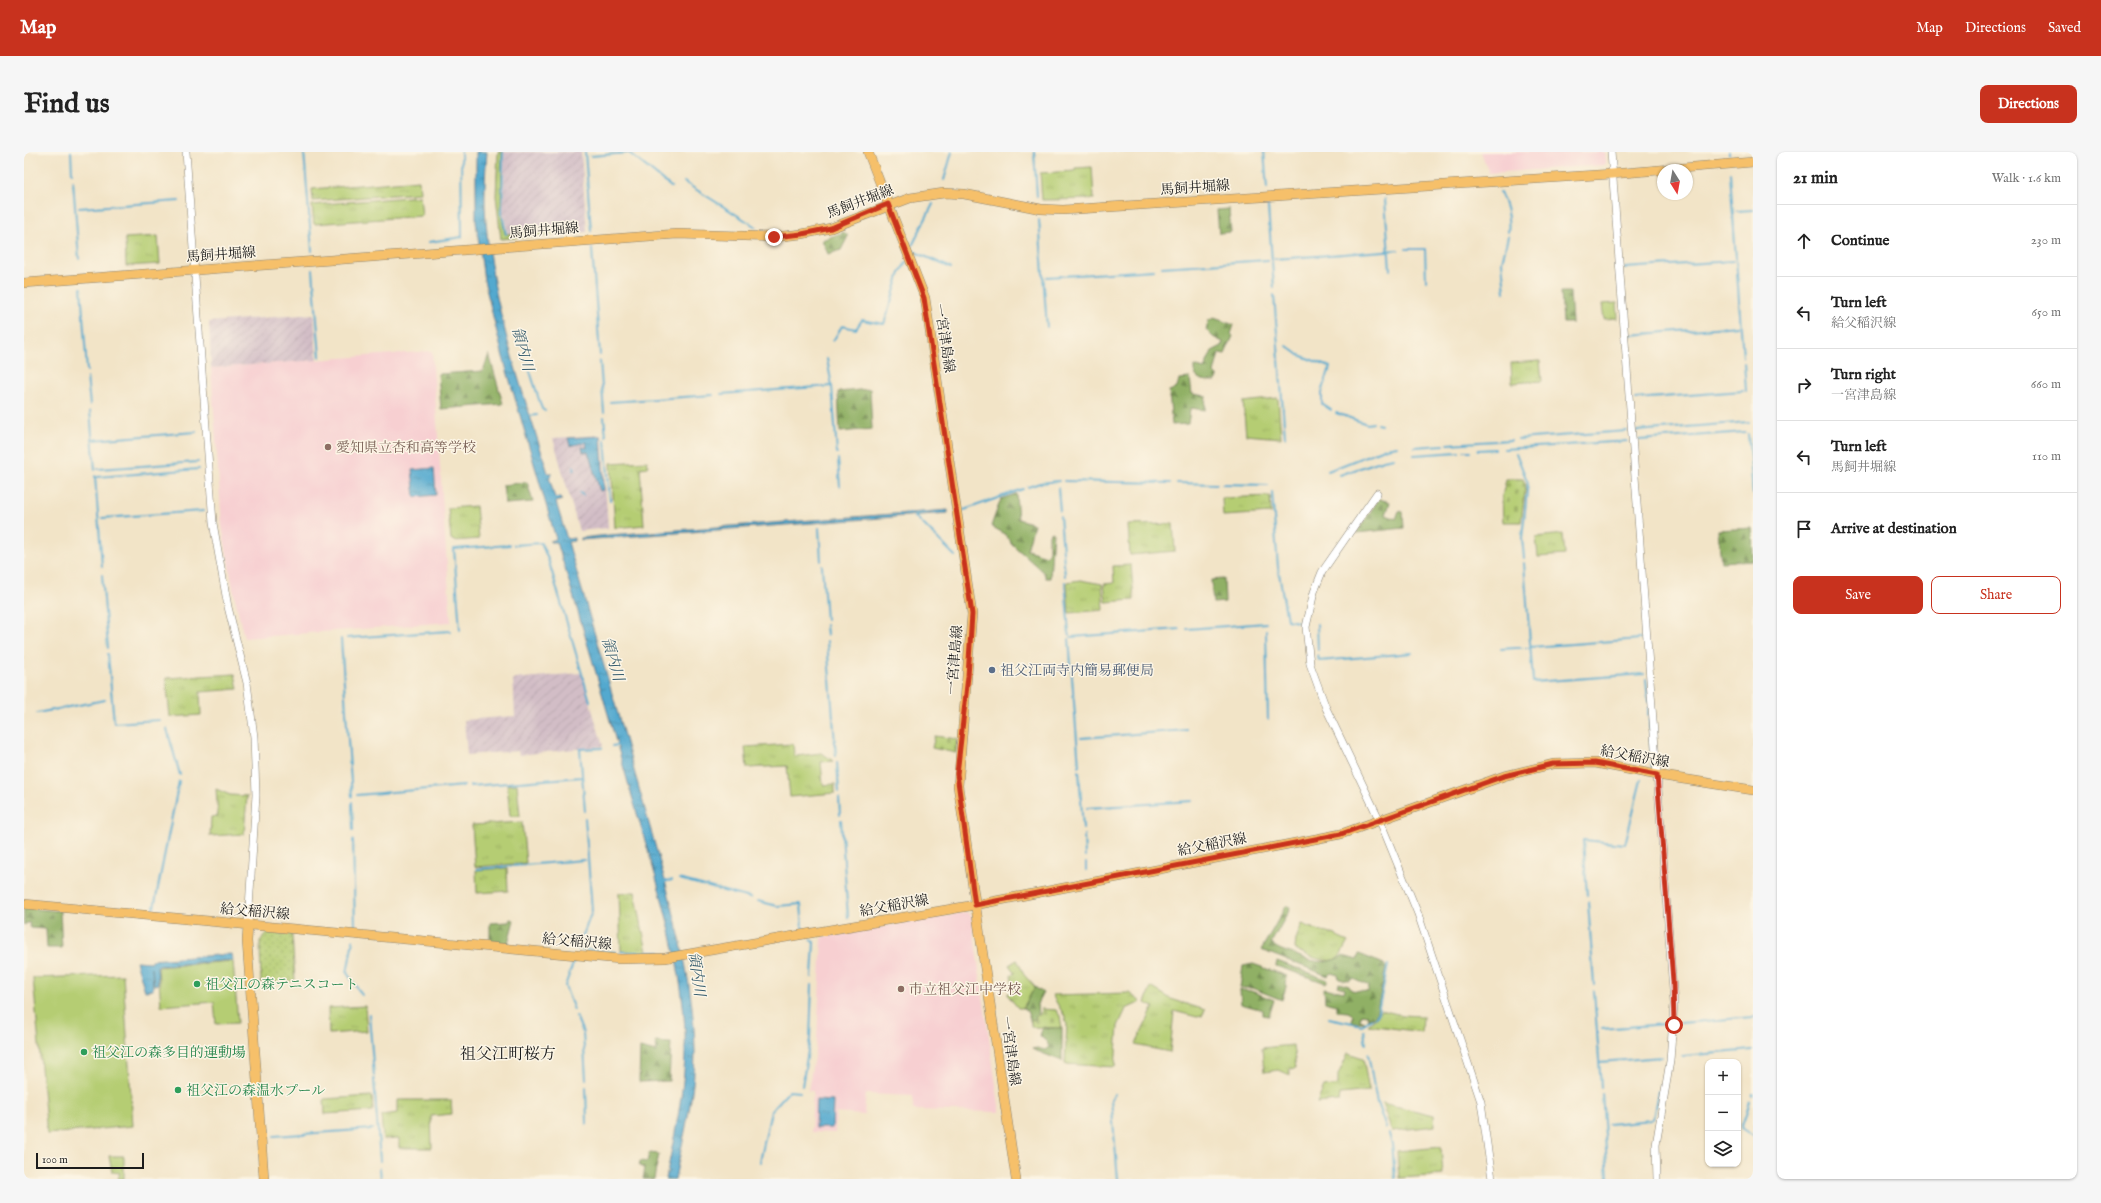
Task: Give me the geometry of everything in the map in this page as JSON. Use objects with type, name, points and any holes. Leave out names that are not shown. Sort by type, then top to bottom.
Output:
[{"type":"main road","name":"一宮津島線","points":[[868,152],[924,298],[972,614],[968,676],[957,774],[1016,1179]]},
{"type":"main road","name":"馬飼井堀線","points":[[24,283],[678,234],[774,237],[802,234],[831,228],[888,204],[913,197],[954,193],[1035,208],[1062,210],[1612,174],[1753,162]]},
{"type":"main road","name":"給父稲沢線","points":[[24,904],[620,959],[666,958],[975,905],[1341,834],[1504,776],[1553,764],[1595,763],[1657,775],[1753,790]]},
{"type":"main road","points":[[248,924],[247,941],[264,1179]]},
{"type":"street","points":[[186,152],[213,522],[228,607],[247,683],[254,737],[256,795],[248,924]]},
{"type":"street","points":[[1610,152],[1674,1004],[1671,1055],[1656,1145],[1657,1179]]},
{"type":"street","points":[[1377,493],[1322,572],[1308,611],[1306,627],[1307,645],[1312,672],[1329,714],[1380,821],[1418,914],[1481,1102],[1492,1179]]},
{"type":"shaded area","points":[[504,152],[581,152],[587,232],[568,233],[568,230],[508,234],[503,213]]},
{"type":"shaded area","points":[[1481,152],[1605,152],[1606,163],[1604,165],[1489,173]]},
{"type":"shaded area","points":[[314,314],[317,360],[211,368],[209,322]]},
{"type":"shaded area","name":"愛知県立杏和高等学校","points":[[432,351],[451,622],[244,638],[233,589],[222,526],[211,368]]},
{"type":"shaded area","points":[[602,435],[608,528],[579,531],[553,438]]},
{"type":"shaded area","points":[[581,673],[603,746],[519,755],[518,751],[467,755],[464,720],[515,716],[513,679]]},
{"type":"shaded area","name":"市立祖父江中学校","points":[[966,912],[971,915],[1000,1112],[913,1110],[913,1096],[866,1094],[864,1115],[836,1113],[835,1133],[811,1132],[813,1091],[808,1091],[817,1039],[822,937]]},
{"type":"green space","points":[[498,152],[502,152],[501,214],[505,234],[568,230],[568,233],[501,239],[496,196]]},
{"type":"green space","points":[[1092,167],[1094,199],[1042,200],[1040,173],[1075,171],[1075,168]]},
{"type":"green space","points":[[419,180],[420,193],[313,201],[312,189]]},
{"type":"green space","points":[[420,196],[422,216],[314,224],[312,205]]},
{"type":"green space","points":[[1229,209],[1231,232],[1219,233],[1217,210]]},
{"type":"green space","points":[[844,232],[848,236],[841,250],[828,254],[822,240]]},
{"type":"green space","points":[[158,236],[160,264],[126,266],[125,238]]},
{"type":"green space","points":[[1561,292],[1570,292],[1572,323],[1563,323]]},
{"type":"green space","points":[[1617,303],[1618,318],[1604,319],[1602,304]]},
{"type":"green space","points":[[1214,318],[1234,325],[1231,334],[1233,336],[1225,354],[1219,353],[1214,373],[1218,377],[1216,381],[1207,381],[1200,379],[1195,375],[1194,366],[1204,369],[1212,351],[1222,346],[1223,342],[1213,337],[1206,330],[1209,320]]},
{"type":"green space","points":[[489,354],[503,404],[441,409],[438,374],[483,371]]},
{"type":"green space","points":[[1540,361],[1542,381],[1512,383],[1511,363]]},
{"type":"green space","points":[[1190,378],[1192,394],[1206,396],[1205,410],[1191,408],[1188,424],[1172,425],[1169,391],[1177,388],[1179,379]]},
{"type":"green space","points":[[870,389],[872,429],[840,432],[838,392]]},
{"type":"green space","points":[[1278,398],[1281,438],[1246,435],[1243,402]]},
{"type":"green space","points":[[647,461],[648,467],[640,468],[644,525],[615,528],[611,463]]},
{"type":"green space","points":[[1506,479],[1523,479],[1526,485],[1521,522],[1503,522],[1502,497]]},
{"type":"green space","points":[[527,482],[533,502],[505,504],[503,485]]},
{"type":"green space","points":[[1016,494],[1018,519],[1034,524],[1027,550],[1047,556],[1049,551],[1049,534],[1053,532],[1050,578],[1046,578],[1044,573],[1012,544],[1005,534],[991,526],[1001,499]]},
{"type":"green space","points":[[1270,496],[1271,513],[1223,516],[1222,498]]},
{"type":"green space","points":[[1379,499],[1390,502],[1386,515],[1396,519],[1399,511],[1403,512],[1404,528],[1356,533]]},
{"type":"green space","points":[[476,506],[479,539],[454,541],[451,539],[448,508]]},
{"type":"green space","points":[[1173,524],[1175,551],[1130,555],[1128,525]]},
{"type":"green space","points":[[1752,528],[1753,560],[1721,562],[1718,530]]},
{"type":"green space","points":[[1563,534],[1565,555],[1538,557],[1536,537]]},
{"type":"green space","points":[[1131,565],[1134,600],[1106,602],[1104,584],[1114,583],[1113,566]]},
{"type":"green space","points":[[1224,579],[1225,602],[1213,603],[1211,580]]},
{"type":"green space","points":[[1080,580],[1102,584],[1104,610],[1069,613],[1067,582]]},
{"type":"green space","points":[[235,674],[238,689],[200,692],[201,715],[170,717],[166,678]]},
{"type":"green space","points":[[935,736],[957,739],[956,753],[932,748]]},
{"type":"green space","points":[[793,744],[794,754],[796,756],[822,753],[833,761],[821,762],[823,785],[835,784],[835,793],[790,797],[787,766],[747,768],[745,747]]},
{"type":"green space","points":[[517,784],[520,816],[510,816],[507,785]]},
{"type":"green space","points":[[216,789],[230,795],[247,796],[244,834],[210,836],[211,817],[218,816]]},
{"type":"green space","points":[[522,822],[526,863],[475,867],[472,825]]},
{"type":"green space","points":[[507,868],[508,891],[477,893],[476,870]]},
{"type":"green space","points":[[635,892],[647,952],[621,951],[619,893]]},
{"type":"green space","points":[[1286,906],[1290,909],[1271,943],[1277,948],[1319,962],[1330,961],[1343,956],[1357,960],[1359,954],[1384,964],[1386,967],[1376,1015],[1368,1020],[1367,1015],[1361,1014],[1360,1020],[1365,1022],[1352,1022],[1353,1015],[1348,1012],[1337,1011],[1337,1005],[1325,1002],[1324,988],[1344,992],[1345,989],[1338,986],[1339,983],[1349,986],[1351,990],[1368,992],[1369,986],[1353,979],[1349,981],[1339,979],[1338,975],[1331,973],[1328,976],[1261,950]]},
{"type":"green space","points":[[24,908],[60,911],[62,948],[47,948],[46,929],[30,928],[29,922],[24,925]]},
{"type":"green space","points":[[510,919],[514,920],[508,943],[490,941],[490,923],[509,922]]},
{"type":"green space","points":[[1302,924],[1322,932],[1336,935],[1337,937],[1348,942],[1339,957],[1333,960],[1322,960],[1304,954],[1295,949],[1296,939]]},
{"type":"green space","points":[[268,932],[292,934],[295,981],[261,983],[260,941]]},
{"type":"green space","points":[[1017,960],[1025,976],[1035,987],[1023,1008],[1018,1008],[1007,994],[1013,990],[1011,975],[1015,973],[1009,965]]},
{"type":"green space","name":"祖父江の森テニスコート","points":[[233,961],[238,1023],[216,1024],[214,1002],[161,1006],[158,967]]},
{"type":"green space","points":[[1277,961],[1328,980],[1326,983],[1276,966]]},
{"type":"green space","points":[[1253,964],[1287,976],[1286,987],[1282,1000],[1252,988],[1240,988],[1243,966]]},
{"type":"green space","name":"祖父江の森多目的運動場","points":[[123,975],[133,1126],[47,1134],[33,978]]},
{"type":"green space","points":[[1035,987],[1043,993],[1037,1004],[1038,1015],[1036,1015],[1035,1020],[1032,1020],[1031,1023],[1027,1011],[1023,1008]]},
{"type":"green space","points":[[1151,987],[1171,999],[1205,1010],[1202,1016],[1197,1017],[1174,1011],[1170,1052],[1135,1045],[1154,1007],[1145,1003]]},
{"type":"green space","points":[[1240,990],[1251,991],[1274,1000],[1269,1016],[1263,1015],[1263,1010],[1241,1004]]},
{"type":"green space","points":[[1129,993],[1141,1002],[1126,1009],[1118,1026],[1115,1067],[1065,1064],[1067,1023],[1052,995]]},
{"type":"green space","points":[[365,1006],[367,1031],[329,1034],[328,1008]]},
{"type":"green space","points":[[1041,1009],[1056,1010],[1060,1016],[1062,1028],[1031,1027],[1031,1019],[1035,1020],[1036,1015],[1040,1015]]},
{"type":"green space","points":[[1380,1010],[1402,1015],[1423,1016],[1422,1032],[1368,1025],[1378,1016]]},
{"type":"green space","points":[[1049,1027],[1062,1028],[1062,1061],[1032,1049],[1037,1048],[1045,1050],[1049,1047],[1047,1042],[1040,1036],[1042,1028],[1049,1029]]},
{"type":"green space","points":[[656,1042],[671,1043],[669,1081],[639,1082],[640,1048],[656,1052]]},
{"type":"green space","points":[[1293,1045],[1296,1068],[1289,1069],[1290,1075],[1279,1070],[1264,1072],[1262,1048]]},
{"type":"green space","points":[[1348,1053],[1363,1058],[1369,1091],[1340,1094],[1339,1101],[1317,1103],[1324,1087],[1338,1085],[1338,1075]]},
{"type":"green space","points":[[372,1096],[373,1111],[325,1114],[324,1099]]},
{"type":"green space","points":[[398,1100],[451,1100],[452,1114],[431,1116],[432,1148],[399,1148],[399,1138],[383,1139],[381,1115],[398,1113]]},
{"type":"green space","points":[[1382,1103],[1434,1115],[1435,1126],[1392,1131]]},
{"type":"green space","points":[[1441,1147],[1443,1175],[1399,1178],[1397,1151]]},
{"type":"green space","points":[[649,1153],[659,1154],[654,1179],[643,1179],[645,1168],[639,1166],[640,1161],[647,1162]]},
{"type":"green space","points":[[109,1156],[124,1156],[124,1179],[118,1179],[120,1173],[112,1172]]},
{"type":"water","points":[[476,152],[487,152],[485,187],[486,222],[489,254],[502,318],[519,380],[548,473],[552,473],[549,477],[555,498],[561,497],[562,500],[556,502],[567,539],[574,538],[574,541],[568,542],[664,877],[685,964],[694,1022],[695,1052],[693,1084],[688,1116],[675,1179],[666,1179],[680,1106],[684,1069],[685,1032],[683,1004],[674,948],[652,865],[557,542],[550,542],[556,539],[503,357],[484,280],[476,222]]},
{"type":"water","points":[[601,436],[604,490],[600,491],[588,452],[583,452],[582,447],[587,448],[586,442],[570,446],[568,438]]},
{"type":"water","points":[[434,468],[436,495],[415,497],[412,470]]},
{"type":"water","points":[[948,510],[948,513],[581,540],[581,538],[609,535]]},
{"type":"water","points":[[232,954],[233,960],[157,966],[158,984],[154,985],[152,968],[153,990],[145,991],[136,961],[151,962],[151,960]]},
{"type":"water","points":[[816,1100],[833,1101],[832,1128],[815,1128]]},
{"type":"waterway","points":[[71,152],[72,173]]},
{"type":"waterway","points":[[304,152],[312,251]]},
{"type":"waterway","points":[[429,242],[462,237],[461,152]]},
{"type":"waterway","points":[[503,152],[502,214],[506,234]]},
{"type":"waterway","points":[[585,152],[591,231]]},
{"type":"waterway","points":[[628,152],[671,187]]},
{"type":"waterway","points":[[944,180],[952,152]]},
{"type":"waterway","points":[[1034,152],[1037,197]]},
{"type":"waterway","points":[[1264,152],[1267,188]]},
{"type":"waterway","points":[[591,156],[628,153]]},
{"type":"waterway","points":[[1730,173],[1743,357]]},
{"type":"waterway","points":[[73,181],[79,259]]},
{"type":"waterway","points":[[684,182],[756,227]]},
{"type":"waterway","points":[[1500,192],[1507,212],[1508,232]]},
{"type":"waterway","points":[[1385,199],[1390,270]]},
{"type":"waterway","points":[[79,208],[179,201]]},
{"type":"waterway","points":[[912,246],[933,204]]},
{"type":"waterway","points":[[1268,207],[1274,288]]},
{"type":"waterway","points":[[1737,211],[1753,210]]},
{"type":"waterway","points":[[1039,220],[1047,327]]},
{"type":"waterway","points":[[1505,292],[1502,262],[1508,236]]},
{"type":"waterway","points":[[592,249],[600,355]]},
{"type":"waterway","points":[[1406,249],[1425,249],[1426,281]]},
{"type":"waterway","points":[[1275,259],[1398,250]]},
{"type":"waterway","points":[[913,251],[951,268]]},
{"type":"waterway","points":[[1162,267],[1268,260]]},
{"type":"waterway","points":[[1625,268],[1733,261]]},
{"type":"waterway","points":[[833,341],[842,326],[856,329],[862,320],[884,324],[900,273],[906,262]]},
{"type":"waterway","points":[[313,270],[320,357]]},
{"type":"waterway","points":[[1047,277],[1154,270]]},
{"type":"waterway","points":[[81,288],[87,371]]},
{"type":"waterway","points":[[1274,295],[1285,437]]},
{"type":"waterway","points":[[1630,335],[1738,326]]},
{"type":"waterway","points":[[1287,346],[1299,355],[1330,367],[1322,393],[1322,404],[1331,410]]},
{"type":"waterway","points":[[827,359],[832,386],[837,453]]},
{"type":"waterway","points":[[600,361],[604,412]]},
{"type":"waterway","points":[[1744,363],[1746,391]]},
{"type":"waterway","name":"領内川","points":[[529,368],[542,409],[545,411]]},
{"type":"waterway","points":[[87,377],[90,405]]},
{"type":"waterway","points":[[721,394],[832,386]]},
{"type":"waterway","points":[[1635,399],[1743,391]]},
{"type":"waterway","points":[[610,402],[713,395]]},
{"type":"waterway","points":[[90,411],[95,470]]},
{"type":"waterway","points":[[1336,413],[1367,424],[1373,423]]},
{"type":"waterway","points":[[528,416],[537,415]]},
{"type":"waterway","points":[[604,417],[606,436]]},
{"type":"waterway","points":[[1637,431],[1749,422]]},
{"type":"waterway","points":[[1377,424],[1381,425]]},
{"type":"waterway","points":[[1518,439],[1626,431]]},
{"type":"waterway","points":[[92,440],[196,432]]},
{"type":"waterway","points":[[1639,440],[1745,432]]},
{"type":"waterway","points":[[1748,434],[1753,494]]},
{"type":"waterway","points":[[605,440],[610,500]]},
{"type":"waterway","points":[[1448,444],[1511,440]]},
{"type":"waterway","points":[[1504,449],[1627,441]]},
{"type":"waterway","points":[[1415,447],[1443,445]]},
{"type":"waterway","points":[[1328,471],[1386,448],[1397,446]]},
{"type":"waterway","points":[[1478,450],[1495,449]]},
{"type":"waterway","points":[[1464,451],[1471,451]]},
{"type":"waterway","points":[[1414,455],[1459,452]]},
{"type":"waterway","points":[[1516,453],[1528,483],[1522,538],[1524,558]]},
{"type":"waterway","points":[[1340,475],[1383,460],[1394,458]]},
{"type":"waterway","points":[[838,459],[840,486]]},
{"type":"waterway","points":[[98,469],[198,462]]},
{"type":"waterway","points":[[573,470],[575,469],[574,467]]},
{"type":"waterway","points":[[97,477],[199,469]]},
{"type":"waterway","points":[[95,476],[102,566]]},
{"type":"waterway","points":[[1028,487],[1040,483],[1059,481]]},
{"type":"waterway","points":[[1064,481],[1170,483]]},
{"type":"waterway","points":[[1177,483],[1217,484]]},
{"type":"waterway","points":[[1222,484],[1268,485]]},
{"type":"waterway","points":[[1058,488],[1060,511]]},
{"type":"waterway","points":[[964,510],[1023,489]]},
{"type":"waterway","points":[[1272,492],[1278,567],[1287,620],[1298,622]]},
{"type":"waterway","points":[[102,518],[203,511]]},
{"type":"waterway","points":[[1060,516],[1065,576]]},
{"type":"waterway","points":[[914,517],[917,518],[955,556]]},
{"type":"waterway","points":[[819,528],[821,561]]},
{"type":"waterway","points":[[514,545],[541,543]]},
{"type":"waterway","points":[[460,630],[454,549],[510,545]]},
{"type":"waterway","points":[[542,545],[549,562],[590,701]]},
{"type":"waterway","points":[[1524,563],[1533,682],[1644,674]]},
{"type":"waterway","points":[[822,566],[826,620]]},
{"type":"waterway","points":[[102,575],[108,648]]},
{"type":"waterway","points":[[1065,582],[1069,635]]},
{"type":"waterway","points":[[1187,629],[1266,623]]},
{"type":"waterway","points":[[1317,624],[1318,650]]},
{"type":"waterway","points":[[826,625],[827,635]]},
{"type":"waterway","points":[[1071,637],[1180,629]]},
{"type":"waterway","points":[[1266,630],[1268,719]]},
{"type":"waterway","points":[[347,638],[450,631]]},
{"type":"waterway","points":[[341,639],[352,797]]},
{"type":"waterway","points":[[1069,639],[1079,766]]},
{"type":"waterway","points":[[1501,649],[1641,639]]},
{"type":"waterway","points":[[827,641],[836,756]]},
{"type":"waterway","points":[[1318,655],[1319,661],[1412,653]]},
{"type":"waterway","points":[[108,654],[114,723],[159,720]]},
{"type":"waterway","points":[[1646,679],[1648,702]]},
{"type":"waterway","points":[[37,713],[105,700]]},
{"type":"waterway","points":[[1648,707],[1648,715]]},
{"type":"waterway","points":[[1649,720],[1652,767]]},
{"type":"waterway","points":[[167,729],[180,775]]},
{"type":"waterway","points":[[1081,738],[1187,730]]},
{"type":"waterway","points":[[612,746],[619,745]]},
{"type":"waterway","points":[[585,811],[580,749],[602,748]]},
{"type":"waterway","points":[[837,762],[839,792]]},
{"type":"waterway","points":[[1079,771],[1083,829]]},
{"type":"waterway","points":[[470,786],[582,777]]},
{"type":"waterway","points":[[1587,895],[1583,840],[1625,844],[1641,780]]},
{"type":"waterway","points":[[154,908],[179,781]]},
{"type":"waterway","points":[[357,795],[464,786]]},
{"type":"waterway","points":[[839,798],[840,815]]},
{"type":"waterway","points":[[1087,808],[1192,801]]},
{"type":"waterway","points":[[352,802],[353,830]]},
{"type":"waterway","points":[[585,818],[592,911],[578,949],[616,952]]},
{"type":"waterway","points":[[841,820],[848,918]]},
{"type":"waterway","points":[[1084,835],[1085,857]]},
{"type":"waterway","points":[[353,840],[355,929]]},
{"type":"waterway","points":[[477,869],[584,860]]},
{"type":"waterway","points":[[1086,863],[1086,870]]},
{"type":"waterway","points":[[679,879],[750,898]]},
{"type":"waterway","points":[[663,882],[672,880]]},
{"type":"waterway","points":[[758,901],[777,906],[801,904],[803,928]]},
{"type":"waterway","points":[[1588,902],[1594,985]]},
{"type":"waterway","points":[[810,939],[814,942],[812,977]]},
{"type":"waterway","points":[[353,940],[347,973],[362,995]]},
{"type":"waterway","points":[[621,952],[660,952]]},
{"type":"waterway","points":[[574,961],[565,986],[574,1010]]},
{"type":"waterway","points":[[1329,1018],[1362,1025],[1377,1016],[1388,965]]},
{"type":"waterway","points":[[802,1086],[810,1039],[812,985]]},
{"type":"waterway","points":[[1594,991],[1601,1087]]},
{"type":"waterway","points":[[369,1014],[374,1076]]},
{"type":"waterway","points":[[576,1016],[583,1033],[586,1079]]},
{"type":"waterway","points":[[1681,1023],[1753,1017]]},
{"type":"waterway","points":[[1601,1029],[1665,1024]]},
{"type":"waterway","points":[[1364,1031],[1366,1044]]},
{"type":"waterway","points":[[1683,1056],[1753,1050]]},
{"type":"waterway","points":[[1368,1054],[1377,1103],[1386,1128]]},
{"type":"waterway","points":[[1600,1062],[1662,1057]]},
{"type":"waterway","points":[[374,1079],[380,1161]]},
{"type":"waterway","points":[[586,1087],[587,1124]]},
{"type":"waterway","points":[[760,1162],[771,1111],[789,1091],[800,1092]]},
{"type":"waterway","points":[[1653,1119],[1658,1091]]},
{"type":"waterway","points":[[1602,1093],[1608,1179]]},
{"type":"waterway","points":[[1115,1094],[1111,1099],[1118,1179]]},
{"type":"waterway","points":[[1750,1102],[1741,1128],[1753,1136]]},
{"type":"waterway","points":[[1608,1124],[1651,1120]]},
{"type":"waterway","points":[[274,1136],[373,1129]]},
{"type":"waterway","points":[[1389,1134],[1392,1144],[1395,1178]]},
{"type":"waterway","points":[[380,1168],[381,1179]]},
{"type":"place","name":"愛知県立杏和高等学校","points":[[328,447]]},
{"type":"place","name":"祖父江両寺内簡易郵便局","points":[[992,670]]},
{"type":"place","name":"祖父江の森テニスコート","points":[[197,984]]},
{"type":"place","name":"市立祖父江中学校","points":[[901,989]]},
{"type":"place","name":"祖父江の森多目的運動場","points":[[84,1052]]},
{"type":"place","name":"祖父江の森温水プール","points":[[178,1090]]},
{"type":"district","name":"祖父江町桜方","points":[[508,1053]]},
{"type":"route","points":[[774,237],[802,234],[831,228],[888,204],[920,282],[924,298],[972,614],[968,676],[957,774],[975,905],[1341,834],[1360,829],[1493,779],[1522,770],[1568,762],[1595,763],[1657,775],[1673,981],[1674,1025]]}]
